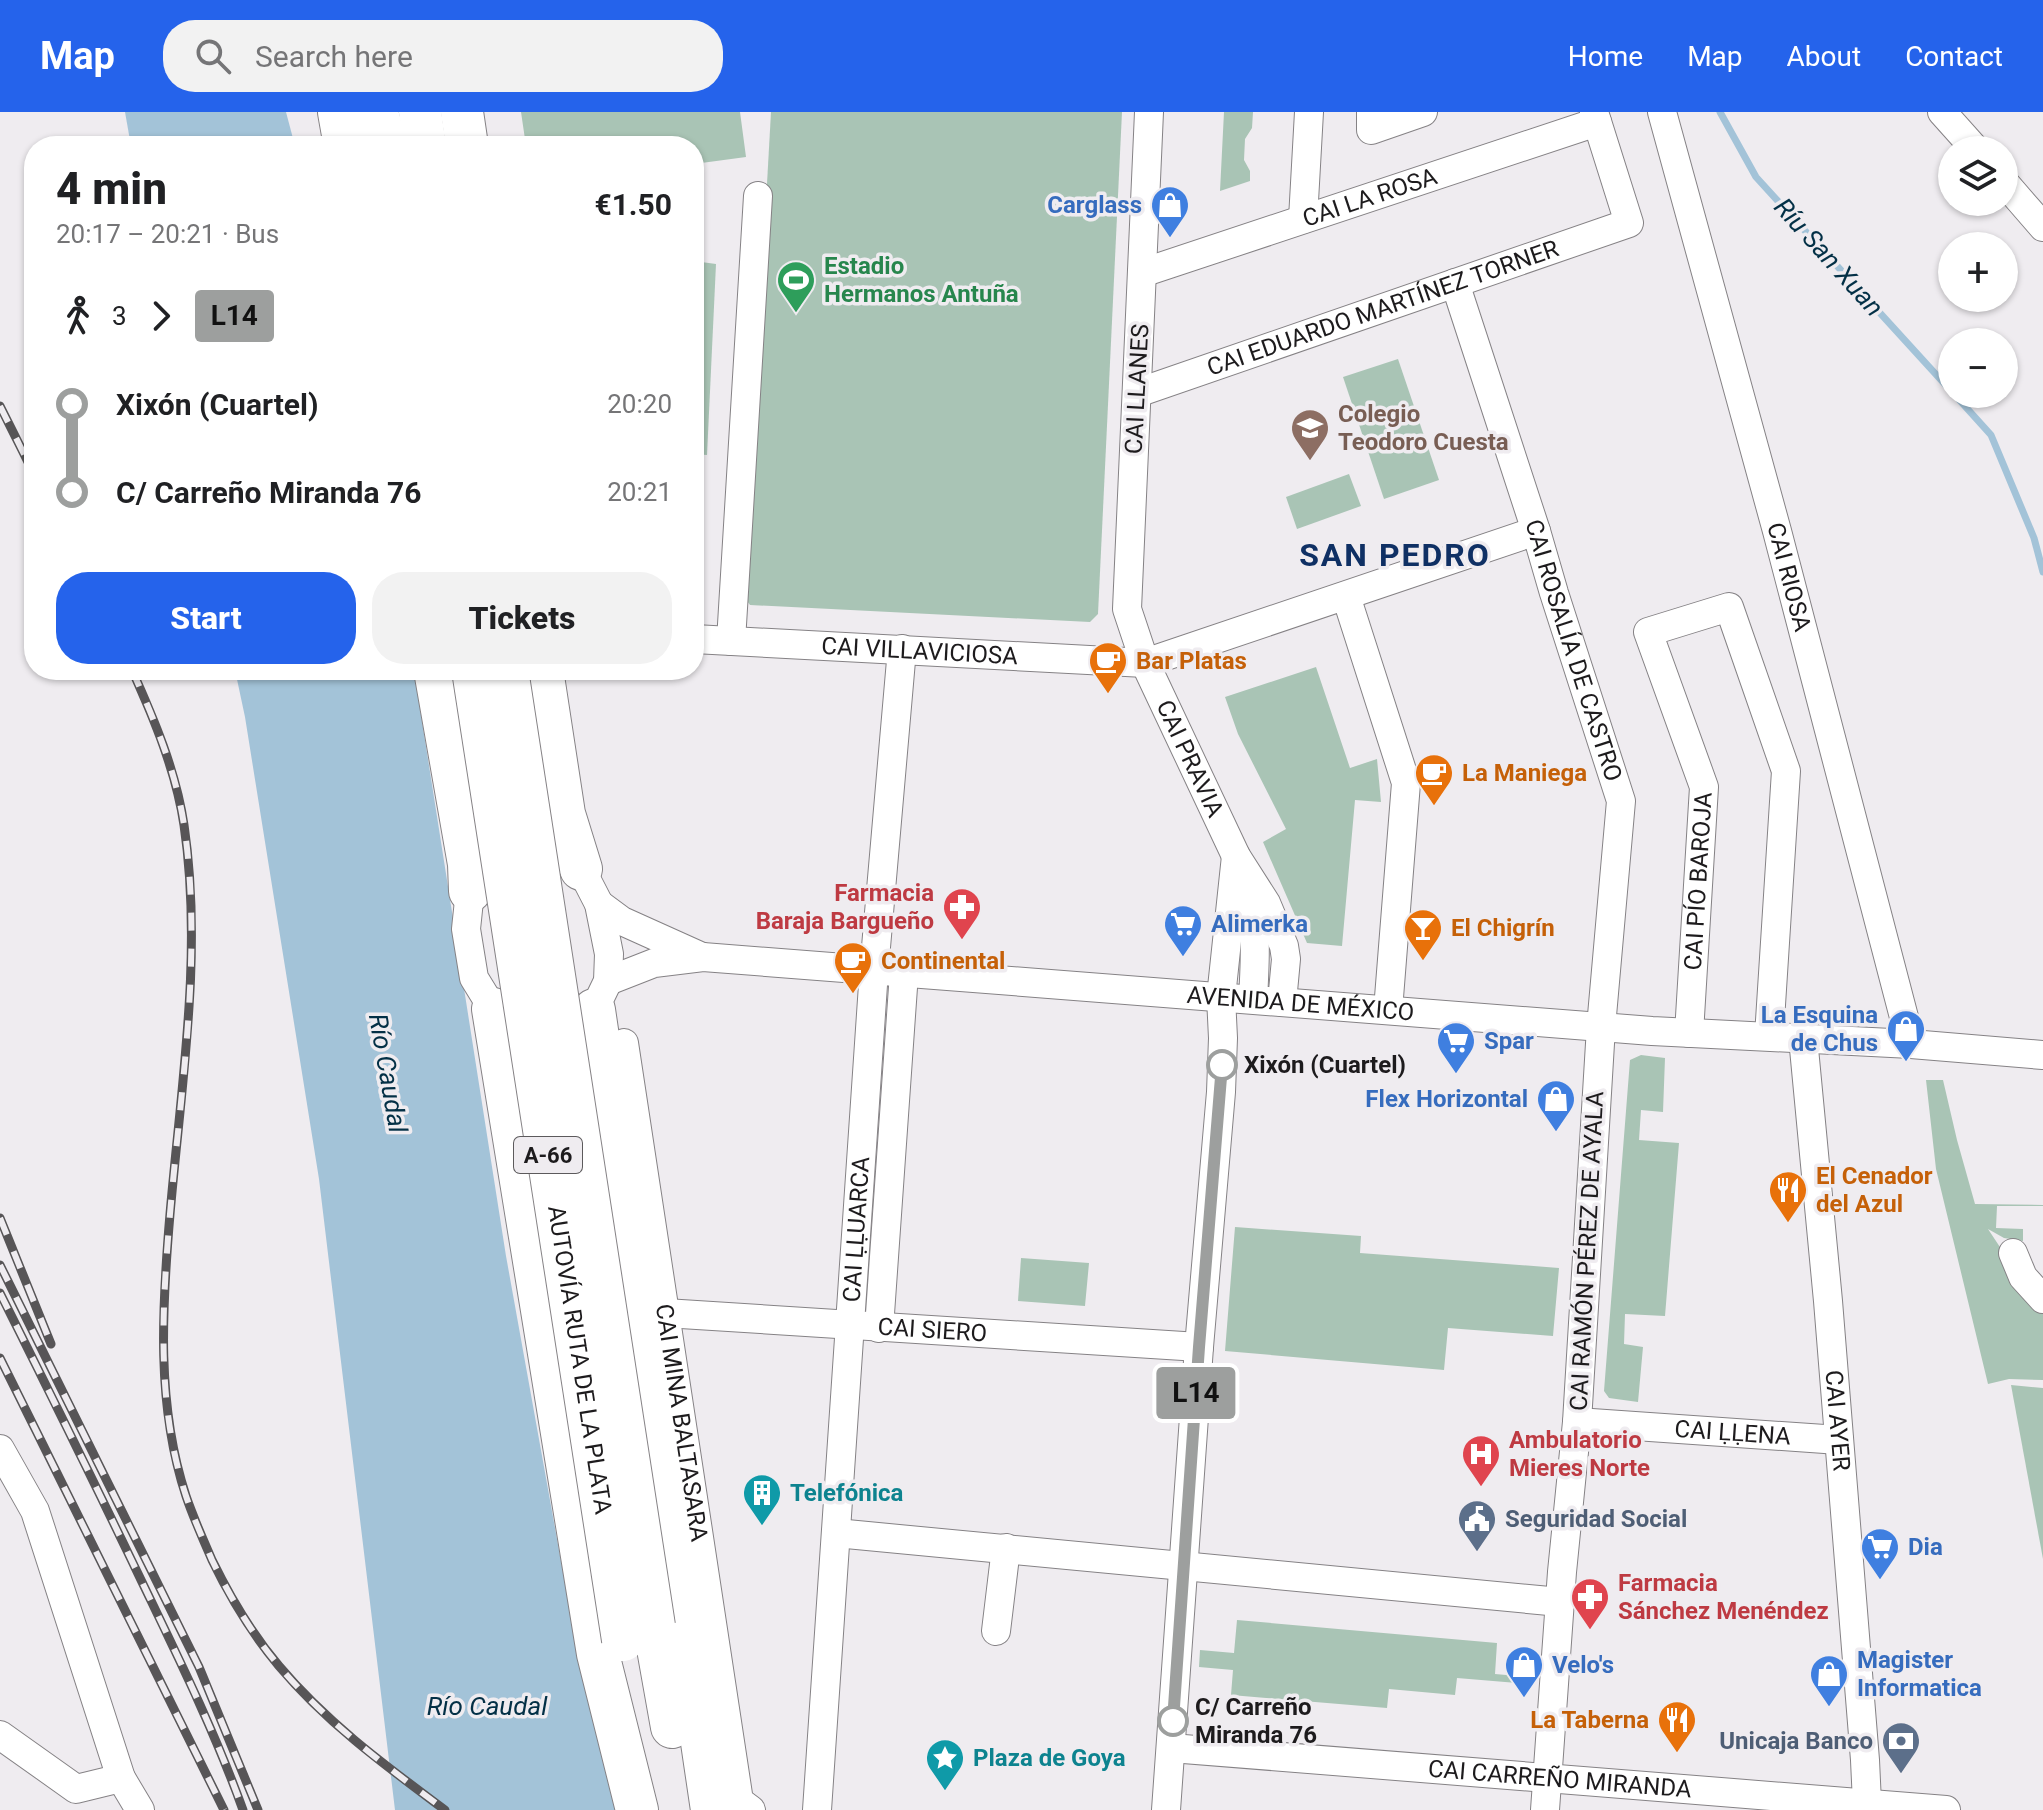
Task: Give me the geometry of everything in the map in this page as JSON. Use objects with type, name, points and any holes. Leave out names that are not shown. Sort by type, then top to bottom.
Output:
[{"type":"highway","points":[[339,112],[343,136]]},
{"type":"highway","points":[[377,112],[383,136]]},
{"type":"highway","points":[[387,112],[391,136]]},
{"type":"highway","points":[[420,112],[424,136]]},
{"type":"highway","points":[[462,112],[466,136]]},
{"type":"highway","points":[[437,680],[469,864],[470,891]]},
{"type":"highway","name":"AUTOVÍA RUTA DE LA PLATA","points":[[475,680],[638,1633],[690,1810]]},
{"type":"highway","name":"AUTOVÍA RUTA DE LA PLATA","points":[[508,680],[638,1633],[657,1810]]},
{"type":"highway","points":[[544,680],[564,814],[590,887]]},
{"type":"highway","points":[[601,995],[734,1807]]},
{"type":"highway","points":[[493,1009],[598,1654],[637,1810]]},
{"type":"street","name":"CAI LLANES","points":[[1145,663],[1127,609],[1149,112]]},
{"type":"street","points":[[1303,219],[1309,112]]},
{"type":"street","points":[[1371,112],[1371,130],[1423,112]]},
{"type":"street","name":"CAI RIOSA","points":[[1662,112],[1777,531],[1911,1044]]},
{"type":"street","points":[[1942,112],[1964,136]]},
{"type":"street","name":"CAI LA ROSA","points":[[1142,273],[1595,117]]},
{"type":"street","name":"CAI EDUARDO MARTÍNEZ TORNER","points":[[1137,393],[1629,223],[1595,117]]},
{"type":"street","points":[[731,641],[758,196]]},
{"type":"street","points":[[2018,198],[2043,227]]},
{"type":"street","name":"CAI ROSALÍA DE CASTRO","points":[[1455,283],[1621,801],[1601,1027]]},
{"type":"street","points":[[1145,663],[1536,531]]},
{"type":"street","points":[[1346,596],[1406,783],[1388,1010]]},
{"type":"street","name":"CAI PÍO BAROJA","points":[[1689,1033],[1704,787],[1648,632],[1729,607],[1786,771],[1769,1036]]},
{"type":"street","name":"CAI VILLAVICIOSA","points":[[704,640],[1145,663]]},
{"type":"street","name":"CAI ḶḶUARCA","points":[[817,1810],[874,970],[902,649]]},
{"type":"street","name":"CAI PRAVIA","points":[[1145,663],[1236,856],[1266,903],[1284,946],[1286,959],[1282,1002]]},
{"type":"street","points":[[520,851],[549,851],[590,887],[609,954],[601,995],[570,1029],[522,1031],[493,1009],[474,978],[466,929],[470,891],[491,861],[520,851]]},
{"type":"street","points":[[1166,1810],[1199,1347],[1221,1092],[1221,997],[1236,856]]},
{"type":"street","name":"CAI PRAVIA","points":[[1236,856],[1253,909],[1256,955],[1253,999]]},
{"type":"street","name":"AVENIDA DE MÉXICO","points":[[590,887],[622,921],[703,957]]},
{"type":"street","name":"AVENIDA DE MÉXICO","points":[[601,995],[654,963],[703,957],[1601,1027],[1911,1044],[2043,1055]]},
{"type":"street","points":[[879,1328],[904,973]]},
{"type":"street","name":"CAI RAMÓN PÉREZ DE AYALA","points":[[1545,1810],[1577,1422],[1601,1027]]},
{"type":"street","name":"CAI AYER","points":[[1803,1038],[1867,1803]]},
{"type":"street","name":"CAI MINA BALTASARA","points":[[624,1043],[734,1807]]},
{"type":"street","points":[[2013,1253],[2023,1277],[2043,1299]]},
{"type":"street","name":"CAI SIERO","points":[[665,1313],[1199,1347]]},
{"type":"street","name":"CAI ḶḶENA","points":[[1577,1422],[1839,1440]]},
{"type":"street","points":[[0,1449],[35,1511],[121,1778],[140,1810]]},
{"type":"street","points":[[836,1533],[1560,1602]]},
{"type":"street","points":[[996,1631],[1006,1548]]},
{"type":"street","points":[[0,1735],[76,1789],[121,1778]]},
{"type":"street","name":"CAI CARREÑO MIRANDA","points":[[1171,1748],[1946,1810]]},
{"type":"green space","points":[[521,112],[740,112],[746,157],[704,163],[704,136],[525,136]]},
{"type":"green space","points":[[771,112],[1122,112],[1098,614],[1090,622],[750,605],[744,597]]},
{"type":"green space","points":[[1224,112],[1253,112],[1252,128],[1245,139],[1244,160],[1250,171],[1250,181],[1220,191]]},
{"type":"green space","points":[[704,262],[716,264],[707,455],[704,455]]},
{"type":"green space","points":[[1398,359],[1439,480],[1384,499],[1343,377]]},
{"type":"green space","points":[[1349,474],[1361,506],[1297,529],[1286,497]]},
{"type":"green space","points":[[1316,667],[1350,768],[1377,759],[1381,802],[1355,800],[1342,946],[1307,943],[1263,842],[1286,829],[1238,734],[1225,697]]},
{"type":"green space","points":[[1641,1055],[1665,1058],[1663,1112],[1641,1110],[1639,1140],[1679,1143],[1665,1316],[1625,1314],[1624,1344],[1643,1347],[1638,1402],[1609,1398],[1604,1391],[1630,1060]]},
{"type":"green space","points":[[1926,1080],[1943,1080],[1975,1204],[2043,1205],[1997,1206],[1996,1228],[2023,1229],[2023,1241],[2004,1238],[1988,1229],[2043,1312],[2043,1380],[2009,1379],[1988,1384],[1936,1169]]},
{"type":"green space","points":[[1235,1227],[1361,1236],[1360,1253],[1559,1268],[1553,1336],[1448,1328],[1444,1370],[1225,1351]]},
{"type":"green space","points":[[1021,1258],[1089,1263],[1085,1306],[1018,1301]]},
{"type":"green space","points":[[2011,1385],[2043,1388],[2043,1559]]},
{"type":"green space","points":[[1237,1620],[1497,1643],[1495,1674],[1528,1677],[1529,1684],[1457,1678],[1455,1695],[1389,1689],[1387,1708],[1231,1695],[1233,1670],[1199,1667],[1200,1650],[1234,1653]]},
{"type":"water","points":[[125,112],[286,112],[292,136],[129,136]]},
{"type":"water","name":"Río Caudal","points":[[237,680],[416,680],[506,1256],[566,1589],[616,1810],[395,1810],[319,1179]]},
{"type":"waterway","name":"Ríu San Xuan","points":[[1720,112],[1756,177],[1938,377]]},
{"type":"waterway","name":"Ríu San Xuan","points":[[1967,408],[1991,435],[2034,538],[2043,572]]},
{"type":"railway","points":[[0,406],[24,454]]},
{"type":"railway","points":[[136,680],[176,785],[189,873],[191,971],[164,1321],[166,1392],[176,1462],[212,1560],[242,1615],[269,1654],[297,1687],[337,1725],[445,1810]]},
{"type":"railway","points":[[0,1218],[51,1344]]},
{"type":"railway","points":[[0,1265],[199,1667],[258,1810]]},
{"type":"railway","points":[[0,1293],[182,1667],[243,1810]]},
{"type":"railway","points":[[0,1358],[224,1810]]},
{"type":"bus line","name":"L14","points":[[1173,1721],[1222,1065]]},
{"type":"place","name":"Carglass","points":[[1170,239]]},
{"type":"place","name":"Estadio Hermanos Antuña","points":[[796,314]]},
{"type":"place","name":"Colegio Teodoro Cuesta","points":[[1310,462]]},
{"type":"place","name":"Bar Platas","points":[[1108,695]]},
{"type":"place","name":"La Maniega","points":[[1434,807]]},
{"type":"place","name":"Farmacia Baraja Bargueño","points":[[962,941]]},
{"type":"place","name":"Alimerka","points":[[1183,958]]},
{"type":"place","name":"El Chigrín","points":[[1423,962]]},
{"type":"place","name":"Continental","points":[[853,995]]},
{"type":"place","name":"La Esquina de Chus","points":[[1906,1063]]},
{"type":"place","name":"Xixón (Cuartel)","points":[[1222,1065]]},
{"type":"place","name":"Spar","points":[[1456,1075]]},
{"type":"place","name":"Flex Horizontal","points":[[1556,1133]]},
{"type":"place","name":"El Cenador del Azul","points":[[1788,1224]]},
{"type":"place","name":"Ambulatorio Mieres Norte","points":[[1481,1488]]},
{"type":"place","name":"Telefónica","points":[[762,1527]]},
{"type":"place","name":"Seguridad Social","points":[[1477,1553]]},
{"type":"place","name":"Dia","points":[[1880,1581]]},
{"type":"place","name":"Farmacia Sánchez Menéndez","points":[[1590,1631]]},
{"type":"place","name":"Velo's","points":[[1524,1699]]},
{"type":"place","name":"Magister Informatica","points":[[1829,1708]]},
{"type":"place","name":"C/ Carreño Miranda 76","points":[[1173,1721]]},
{"type":"place","name":"La Taberna","points":[[1677,1754]]},
{"type":"place","name":"Unicaja Banco","points":[[1901,1775]]},
{"type":"place","name":"Plaza de Goya","points":[[945,1792]]},
{"type":"district","name":"SAN PEDRO","points":[[1395,555]]}]
